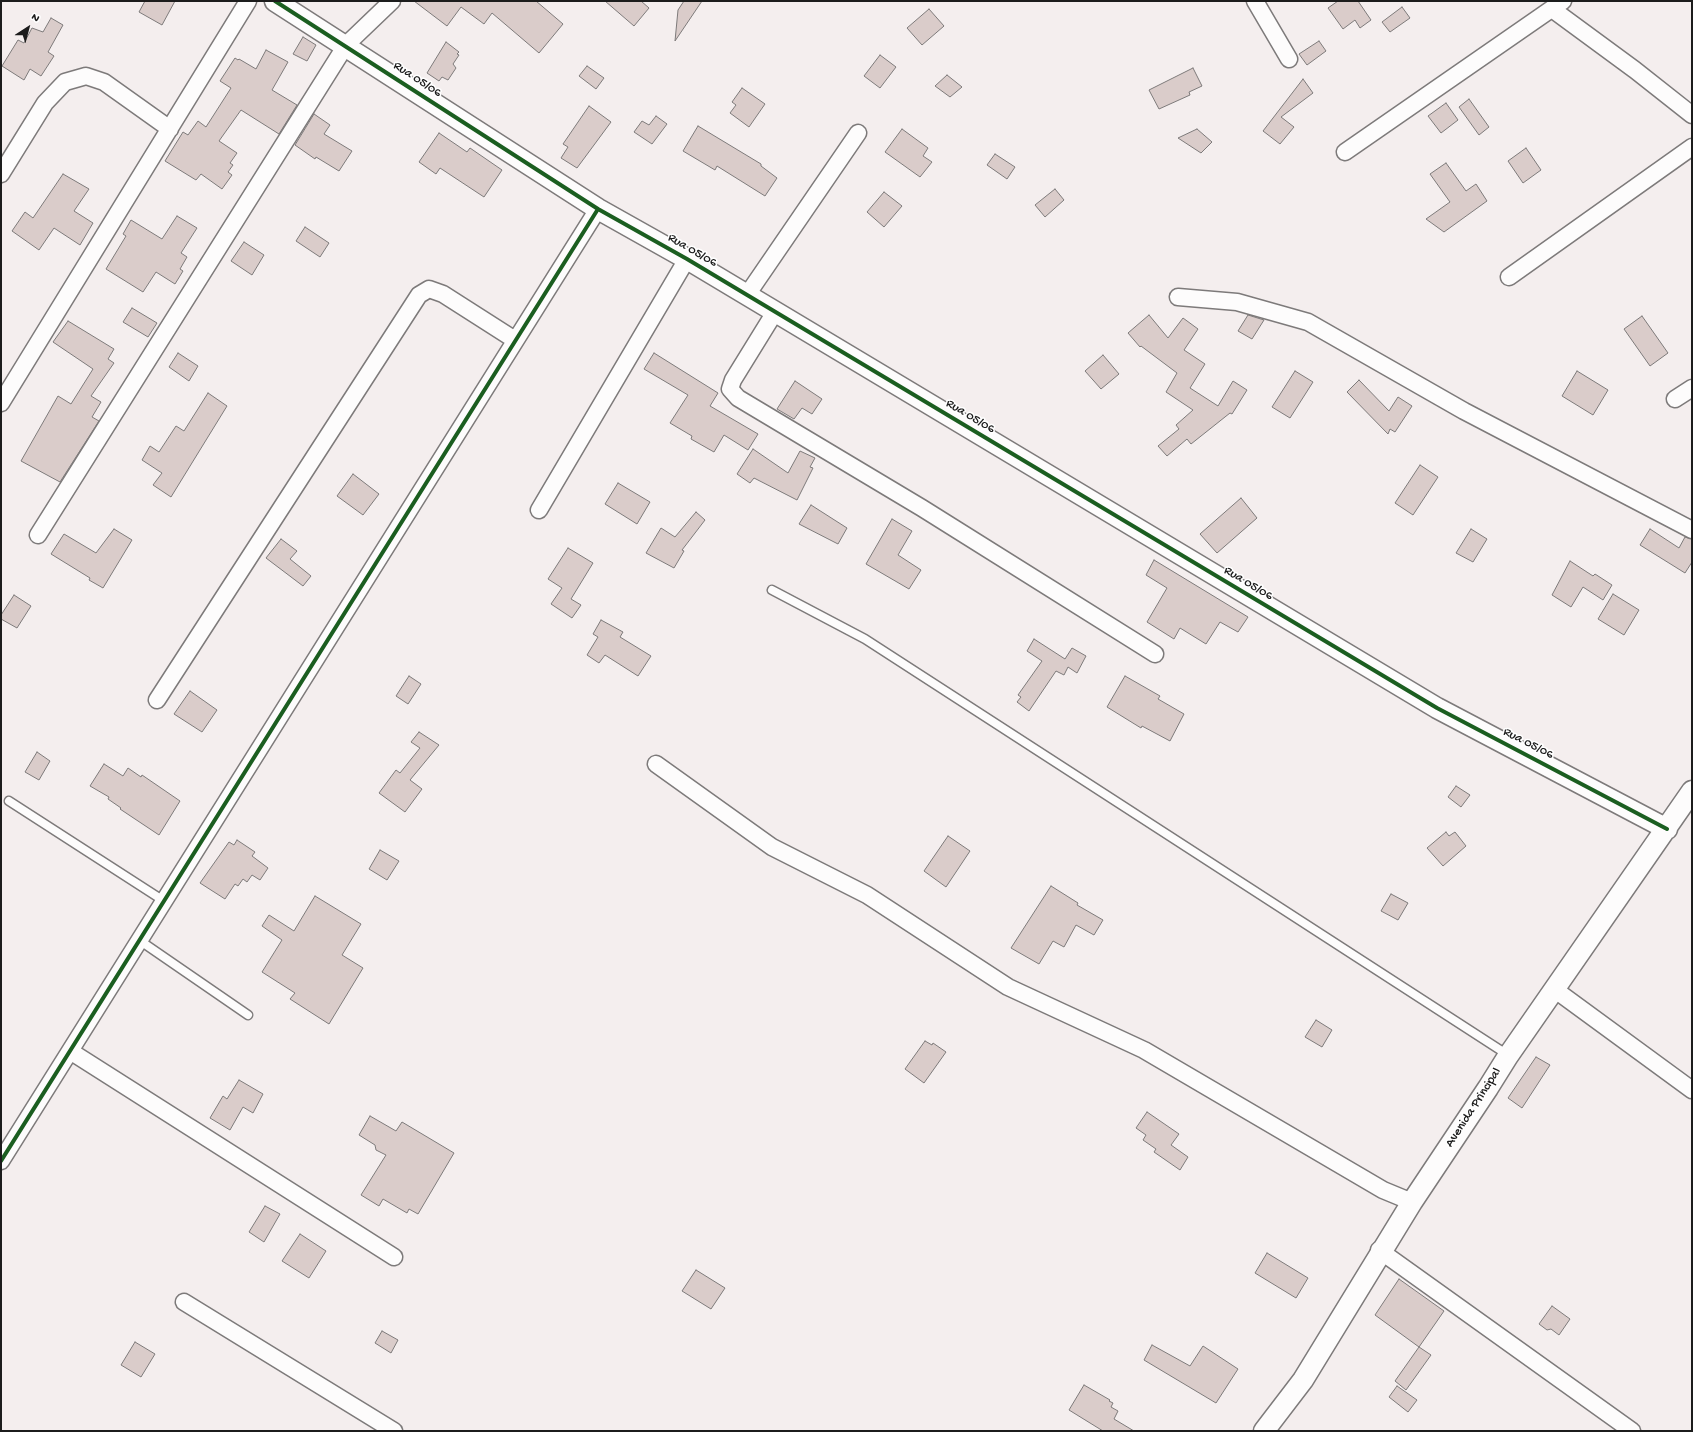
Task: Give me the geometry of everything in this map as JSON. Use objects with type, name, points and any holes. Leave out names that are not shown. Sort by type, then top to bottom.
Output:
[{"type":"street","points":[[1,403],[248,1]]},
{"type":"street","name":"Rua 05/06","points":[[275,1],[346,45],[598,208],[687,259],[1437,708],[1667,829]]},
{"type":"street","points":[[38,535],[346,45],[392,1]]},
{"type":"street","points":[[1255,1],[1289,59]]},
{"type":"street","points":[[1345,152],[1558,5],[1635,70],[1692,115]]},
{"type":"street","points":[[1,174],[45,103],[65,82],[86,76],[104,82],[170,129]]},
{"type":"street","points":[[747,296],[858,133]]},
{"type":"street","points":[[1509,277],[1692,147]]},
{"type":"street","points":[[1,1160],[598,208]]},
{"type":"street","points":[[539,510],[687,259]]},
{"type":"street","points":[[157,700],[419,295],[429,289],[443,294],[515,340]]},
{"type":"street","points":[[1178,297],[1237,302],[1308,322],[1464,410],[1692,530]]},
{"type":"street","points":[[775,312],[733,380],[730,389],[738,398],[922,508],[1155,654]]},
{"type":"street","points":[[1675,399],[1692,388]]},
{"type":"street","points":[[656,764],[772,848],[866,895],[1008,987],[1144,1050],[1383,1190],[1412,1202]]},
{"type":"street","name":"Avenida Principal","points":[[1264,1431],[1303,1380],[1380,1250],[1508,1056],[1667,829],[1689,801]]},
{"type":"street","points":[[1554,989],[1692,1090]]},
{"type":"street","points":[[70,1051],[394,1256]]},
{"type":"street","points":[[1380,1250],[1632,1431]]},
{"type":"street","points":[[184,1302],[394,1431]]},
{"type":"lane","points":[[772,590],[865,639],[1508,1056]]},
{"type":"lane","points":[[9,801],[164,901]]},
{"type":"lane","points":[[140,940],[248,1015]]},
{"type":"building","points":[[145,1],[175,1],[162,25],[139,12]]},
{"type":"building","points":[[414,1],[536,1],[563,24],[539,53],[492,13],[484,24],[461,7],[447,26]]},
{"type":"building","points":[[605,1],[641,1],[649,8],[634,26]]},
{"type":"building","points":[[684,1],[702,1],[675,41],[678,10]]},
{"type":"building","points":[[1338,1],[1358,1],[1371,20],[1360,28],[1355,20],[1343,29],[1328,8]]},
{"type":"building","points":[[1402,7],[1410,18],[1390,32],[1382,22]]},
{"type":"building","points":[[929,9],[944,26],[922,45],[907,28]]},
{"type":"building","points":[[51,18],[63,25],[48,52],[54,56],[41,76],[30,69],[24,80],[2,66],[18,40],[24,43],[32,28],[43,32]]},
{"type":"building","points":[[303,37],[316,45],[307,61],[293,54]]},
{"type":"building","points":[[1319,41],[1326,51],[1307,65],[1299,54]]},
{"type":"building","points":[[446,42],[459,52],[457,54],[459,55],[453,64],[456,68],[448,80],[442,77],[439,81],[427,73]]},
{"type":"building","points":[[266,50],[288,62],[272,90],[297,105],[279,134],[241,110],[219,141],[237,153],[230,163],[233,165],[228,172],[232,175],[222,189],[201,174],[196,180],[165,161],[183,132],[188,135],[198,121],[206,127],[231,88],[220,81],[235,58],[256,69]]},
{"type":"building","points":[[880,55],[896,67],[880,88],[864,76]]},
{"type":"building","points":[[587,66],[604,78],[596,89],[579,76]]},
{"type":"building","points":[[1193,68],[1202,86],[1189,92],[1190,95],[1159,109],[1149,90]]},
{"type":"building","points":[[947,75],[962,87],[950,97],[935,86]]},
{"type":"building","points":[[1303,79],[1313,93],[1281,117],[1294,127],[1280,144],[1263,131]]},
{"type":"building","points":[[742,88],[765,104],[749,127],[730,113],[736,105],[732,102]]},
{"type":"building","points":[[1469,99],[1489,127],[1479,135],[1459,107]]},
{"type":"building","points":[[1446,103],[1458,120],[1441,133],[1428,116]]},
{"type":"building","points":[[589,106],[611,122],[577,168],[561,158],[568,147],[563,144]]},
{"type":"building","points":[[314,114],[330,125],[324,134],[352,151],[339,171],[316,157],[315,159],[295,145]]},
{"type":"building","points":[[656,116],[667,124],[652,144],[634,132],[642,121],[649,125]]},
{"type":"building","points":[[698,126],[761,164],[761,166],[777,178],[765,196],[717,166],[715,170],[683,151]]},
{"type":"building","points":[[902,129],[928,148],[923,156],[932,162],[920,177],[885,152]]},
{"type":"building","points":[[1197,129],[1212,142],[1201,153],[1178,138]]},
{"type":"building","points":[[439,133],[467,152],[470,148],[502,170],[484,197],[440,168],[436,174],[419,162]]},
{"type":"building","points":[[1526,148],[1541,170],[1523,183],[1508,161]]},
{"type":"building","points":[[995,154],[1015,167],[1007,179],[987,165]]},
{"type":"building","points":[[1446,163],[1466,191],[1476,184],[1487,201],[1444,232],[1426,219],[1450,202],[1430,174]]},
{"type":"building","points":[[63,174],[89,189],[74,211],[93,223],[80,245],[54,228],[39,250],[12,231],[25,212],[33,218]]},
{"type":"building","points":[[1055,189],[1064,200],[1045,217],[1035,205]]},
{"type":"building","points":[[884,192],[902,206],[884,227],[867,212]]},
{"type":"building","points":[[177,216],[197,228],[181,253],[187,257],[180,269],[183,271],[175,284],[156,272],[143,292],[106,269],[126,236],[123,234],[131,220],[162,239]]},
{"type":"building","points":[[305,227],[329,243],[320,257],[296,241]]},
{"type":"building","points":[[244,242],[264,255],[252,275],[231,261]]},
{"type":"building","points":[[132,308],[157,323],[148,337],[123,322]]},
{"type":"building","points":[[1149,315],[1168,338],[1183,318],[1198,329],[1184,350],[1205,364],[1190,388],[1218,406],[1233,381],[1247,390],[1232,414],[1230,413],[1191,444],[1187,439],[1167,456],[1158,446],[1179,429],[1176,425],[1193,410],[1166,392],[1177,373],[1141,346],[1140,347],[1128,333]]},
{"type":"building","points":[[1248,315],[1264,320],[1252,339],[1238,331]]},
{"type":"building","points":[[1642,316],[1668,353],[1650,366],[1624,329]]},
{"type":"building","points":[[68,321],[114,349],[108,359],[114,363],[91,396],[101,402],[92,417],[99,421],[60,482],[21,461],[58,396],[71,404],[93,369],[53,342]]},
{"type":"building","points":[[178,353],[198,366],[189,381],[169,367]]},
{"type":"building","points":[[654,353],[718,393],[710,406],[758,434],[748,450],[724,435],[714,452],[691,439],[692,436],[670,423],[688,395],[644,369]]},
{"type":"building","points":[[1103,355],[1119,374],[1101,389],[1085,371]]},
{"type":"building","points":[[1295,371],[1313,382],[1290,418],[1272,407]]},
{"type":"building","points":[[1577,371],[1608,390],[1593,415],[1562,396]]},
{"type":"building","points":[[1359,380],[1389,411],[1398,397],[1412,406],[1395,432],[1390,429],[1388,434],[1347,392]]},
{"type":"building","points":[[795,381],[822,399],[812,414],[802,408],[794,419],[777,409]]},
{"type":"building","points":[[208,393],[227,406],[171,497],[153,485],[162,473],[142,460],[150,446],[159,452],[176,426],[184,431]]},
{"type":"building","points":[[753,449],[788,473],[800,451],[815,458],[810,467],[813,468],[797,500],[754,478],[750,483],[737,474]]},
{"type":"building","points":[[1420,465],[1438,477],[1413,515],[1395,503]]},
{"type":"building","points":[[353,474],[379,494],[363,515],[337,496]]},
{"type":"building","points":[[618,483],[650,502],[637,524],[605,504]]},
{"type":"building","points":[[1241,498],[1257,518],[1217,553],[1200,534]]},
{"type":"building","points":[[811,505],[847,528],[838,544],[799,524]]},
{"type":"building","points":[[696,512],[705,520],[682,550],[684,551],[674,568],[646,553],[661,528],[675,537]]},
{"type":"building","points":[[892,519],[912,531],[898,555],[921,570],[909,589],[866,564]]},
{"type":"building","points":[[114,529],[132,540],[103,588],[89,580],[90,578],[51,554],[64,534],[96,553]]},
{"type":"building","points":[[1471,529],[1487,539],[1473,562],[1456,553]]},
{"type":"building","points":[[1650,529],[1679,548],[1685,537],[1692,539],[1692,562],[1685,573],[1640,545]]},
{"type":"building","points":[[281,539],[297,551],[290,559],[311,576],[303,586],[266,558]]},
{"type":"building","points":[[568,548],[593,563],[571,599],[581,605],[572,618],[551,604],[562,588],[548,579]]},
{"type":"building","points":[[1154,560],[1248,617],[1238,632],[1220,622],[1206,644],[1180,628],[1174,639],[1147,622],[1167,588],[1146,575]]},
{"type":"building","points":[[1570,561],[1593,576],[1595,574],[1612,585],[1603,600],[1583,587],[1571,607],[1552,595]]},
{"type":"building","points":[[1613,594],[1639,610],[1624,635],[1598,619]]},
{"type":"building","points":[[14,595],[31,606],[17,628],[1,619],[1,615]]},
{"type":"building","points":[[601,620],[623,632],[620,637],[651,656],[638,676],[605,655],[599,663],[587,655],[598,637],[593,634]]},
{"type":"building","points":[[1034,639],[1065,659],[1072,648],[1086,656],[1077,673],[1068,667],[1064,675],[1056,671],[1029,711],[1017,702],[1021,697],[1018,695],[1042,661],[1027,651]]},
{"type":"building","points":[[409,676],[421,684],[408,704],[396,696]]},
{"type":"building","points":[[1125,676],[1160,696],[1158,699],[1184,714],[1170,741],[1142,726],[1141,728],[1107,707]]},
{"type":"building","points":[[190,691],[217,710],[202,732],[174,714]]},
{"type":"building","points":[[419,732],[439,745],[410,780],[422,789],[405,812],[379,793],[396,770],[400,773],[420,748],[411,742]]},
{"type":"building","points":[[37,752],[50,761],[39,780],[25,772]]},
{"type":"building","points":[[104,764],[123,776],[128,768],[141,777],[142,775],[180,801],[159,835],[120,809],[121,808],[108,799],[109,797],[90,786]]},
{"type":"building","points":[[1456,786],[1470,795],[1461,807],[1448,797]]},
{"type":"building","points":[[1446,832],[1449,836],[1455,832],[1466,846],[1443,866],[1427,848]]},
{"type":"building","points":[[948,836],[970,851],[946,887],[924,871]]},
{"type":"building","points":[[237,840],[255,852],[252,856],[268,868],[260,880],[252,875],[247,882],[243,879],[238,886],[235,884],[225,899],[200,883],[229,842],[234,845]]},
{"type":"building","points":[[380,850],[399,861],[387,880],[369,869]]},
{"type":"building","points":[[1051,886],[1078,903],[1077,905],[1103,920],[1094,935],[1076,925],[1064,947],[1053,941],[1039,964],[1011,948]]},
{"type":"building","points":[[1391,894],[1408,903],[1398,920],[1381,911]]},
{"type":"building","points":[[315,896],[361,924],[342,955],[363,968],[329,1024],[290,999],[295,993],[262,972],[282,940],[262,926],[269,915],[294,931]]},
{"type":"building","points":[[1316,1020],[1332,1030],[1322,1047],[1305,1037]]},
{"type":"building","points":[[925,1041],[932,1045],[933,1043],[946,1052],[924,1083],[905,1069]]},
{"type":"building","points":[[1536,1057],[1550,1065],[1522,1108],[1508,1098]]},
{"type":"building","points":[[239,1080],[263,1094],[253,1113],[243,1107],[230,1130],[210,1118],[223,1096],[227,1099]]},
{"type":"building","points":[[1147,1112],[1179,1134],[1171,1145],[1188,1157],[1180,1170],[1154,1152],[1156,1149],[1143,1140],[1146,1135],[1136,1128]]},
{"type":"building","points":[[370,1116],[396,1131],[402,1122],[454,1153],[418,1214],[409,1209],[407,1213],[383,1199],[379,1206],[361,1195],[386,1155],[376,1150],[375,1145],[359,1135]]},
{"type":"building","points":[[265,1206],[280,1214],[264,1242],[249,1232]]},
{"type":"building","points":[[300,1234],[326,1251],[309,1278],[282,1261]]},
{"type":"building","points":[[1267,1253],[1308,1278],[1296,1298],[1255,1273]]},
{"type":"building","points":[[696,1270],[725,1288],[711,1309],[682,1291]]},
{"type":"building","points":[[1399,1279],[1444,1311],[1419,1347],[1375,1315]]},
{"type":"building","points":[[1552,1306],[1570,1319],[1559,1335],[1551,1329],[1547,1330],[1539,1324]]},
{"type":"building","points":[[382,1331],[398,1340],[391,1353],[375,1343]]},
{"type":"building","points":[[135,1342],[155,1354],[141,1377],[121,1365]]},
{"type":"building","points":[[1152,1345],[1190,1366],[1203,1346],[1238,1369],[1216,1403],[1144,1360]]},
{"type":"building","points":[[1419,1347],[1431,1355],[1406,1390],[1395,1381]]},
{"type":"building","points":[[1084,1385],[1110,1400],[1109,1401],[1113,1403],[1111,1407],[1118,1411],[1114,1419],[1134,1431],[1103,1431],[1069,1410]]},
{"type":"building","points":[[1397,1386],[1417,1400],[1408,1412],[1389,1397]]},
{"type":"cycle path","points":[[275,1],[598,209],[687,259],[1437,708],[1667,829]]},
{"type":"cycle path","points":[[1,1161],[598,209]]}]
